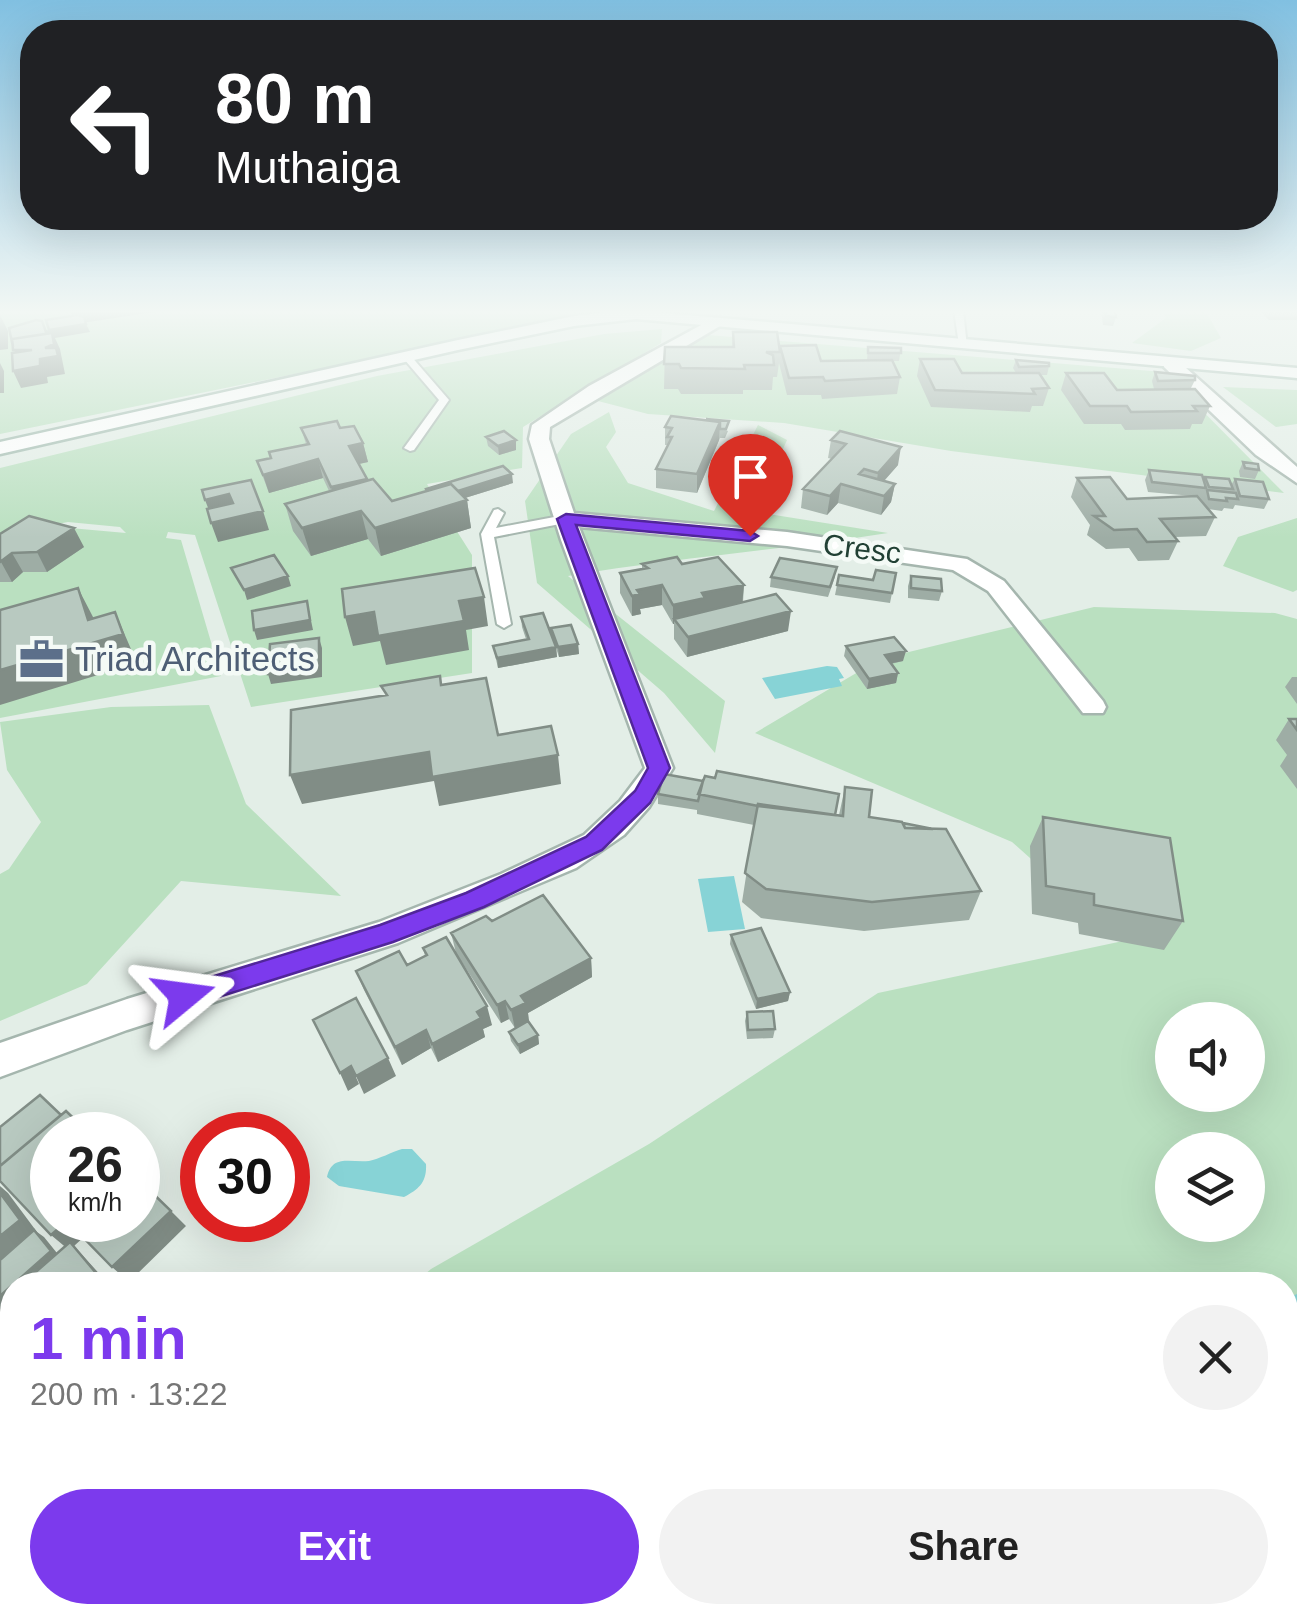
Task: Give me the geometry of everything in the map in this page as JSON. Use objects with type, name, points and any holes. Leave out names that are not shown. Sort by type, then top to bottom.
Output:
[{"type":"street","points":[[0,448],[278,386]]},
{"type":"street","points":[[0,1060],[81,1027],[290,964],[475,900],[594,844],[642,797],[659,768],[539,439],[541,425],[608,386]]},
{"type":"street","points":[[1194,386],[1263,452],[1297,478]]},
{"type":"street","name":"Cresc","points":[[566,519],[787,540],[959,564],[996,586],[1094,708]]},
{"type":"lane","points":[[410,448],[444,400],[432,386]]},
{"type":"lane","points":[[498,514],[487,534],[504,624]]},
{"type":"lane","points":[[487,534],[566,519]]},
{"type":"green space","points":[[0,386],[237,386],[0,434]]},
{"type":"green space","points":[[337,386],[591,386],[523,427],[522,468],[427,484],[472,555],[472,673],[251,707],[195,535],[168,532],[166,538],[181,540],[221,676],[0,718],[0,543],[70,528],[126,533],[120,527],[68,522],[0,535],[0,468]]},
{"type":"green space","points":[[623,386],[1178,386],[1284,493],[951,451],[784,423],[648,414],[598,401]]},
{"type":"green space","points":[[1223,387],[1297,390],[1297,424],[1276,427]]},
{"type":"green space","points":[[609,412],[616,432],[606,447],[628,483],[714,511],[758,425],[787,440],[755,512],[888,533],[568,576],[725,701],[715,753],[664,693],[537,583],[525,501],[571,434]]},
{"type":"green space","points":[[1297,518],[1297,590],[1293,592],[1223,566],[1238,537]]},
{"type":"green space","points":[[1094,607],[1275,613],[1297,619],[1297,1272],[427,1272],[649,1144],[878,993],[1123,941],[1012,842],[755,733],[880,659]]},
{"type":"green space","points":[[209,705],[246,804],[341,896],[181,881],[87,984],[0,1021],[0,874],[9,869],[41,822],[7,770],[0,722],[111,707]]},
{"type":"water","points":[[837,667],[844,678],[839,679],[842,686],[775,699],[762,678]]},
{"type":"water","points":[[734,876],[745,929],[708,932],[698,879]]},
{"type":"water","points":[[412,1149],[426,1164],[421,1184],[404,1197],[339,1186],[327,1177],[338,1162],[369,1161]]},
{"type":"building","points":[[933,386],[1049,388],[1032,389],[1035,394],[935,390]]},
{"type":"building","points":[[1075,386],[1114,386],[1117,390],[1195,389],[1210,406],[1193,406],[1197,411],[1131,412],[1127,406],[1090,406]]},
{"type":"building","points":[[671,416],[720,422],[697,474],[656,469],[672,437],[667,437],[672,428],[665,427]]},
{"type":"building","points":[[706,419],[729,421],[726,429],[720,429],[720,422]]},
{"type":"building","points":[[337,421],[340,428],[354,426],[363,443],[349,446],[367,479],[331,487],[318,459],[263,475],[257,461],[271,458],[269,452],[309,444],[301,428]]},
{"type":"building","points":[[504,431],[516,440],[498,446],[486,437]]},
{"type":"building","points":[[840,431],[901,447],[878,473],[864,469],[859,474],[895,484],[884,496],[841,484],[830,496],[803,489],[846,444],[831,440]]},
{"type":"building","points":[[1243,462],[1258,464],[1259,470],[1245,468]]},
{"type":"building","points":[[503,466],[512,474],[458,491],[451,484],[426,489]]},
{"type":"building","points":[[1149,470],[1202,475],[1206,488],[1152,482]]},
{"type":"building","points":[[1110,477],[1127,499],[1197,496],[1215,517],[1160,519],[1178,541],[1147,542],[1137,529],[1114,530],[1094,516],[1105,516],[1077,478]]},
{"type":"building","points":[[1205,477],[1229,479],[1233,489],[1209,487]]},
{"type":"building","points":[[373,479],[392,501],[451,484],[467,500],[375,528],[361,511],[302,528],[285,504]]},
{"type":"building","points":[[1235,479],[1263,482],[1269,499],[1240,496]]},
{"type":"building","points":[[251,480],[263,511],[211,523],[207,509],[233,503],[229,494],[205,500],[202,490]]},
{"type":"building","points":[[1207,490],[1236,493],[1238,499],[1209,499]]},
{"type":"building","points":[[29,516],[74,528],[37,552],[12,553],[0,562],[0,534]]},
{"type":"building","points":[[274,555],[288,576],[244,590],[231,568]]},
{"type":"building","points":[[677,557],[682,564],[718,557],[744,585],[702,593],[705,598],[673,605],[662,585],[637,590],[640,594],[632,596],[620,573]]},
{"type":"building","points":[[780,558],[837,567],[830,587],[771,577]]},
{"type":"building","points":[[475,568],[484,597],[459,601],[464,621],[378,636],[374,612],[345,617],[342,589]]},
{"type":"building","points":[[876,570],[896,573],[892,593],[837,585],[839,575],[873,580]]},
{"type":"building","points":[[911,576],[941,579],[942,591],[911,588]]},
{"type":"building","points":[[78,588],[88,620],[115,612],[123,634],[0,670],[0,610]]},
{"type":"building","points":[[776,594],[791,611],[688,637],[674,619]]},
{"type":"building","points":[[307,601],[310,620],[254,630],[252,611]]},
{"type":"building","points":[[543,613],[556,647],[497,658],[493,646],[529,639],[521,617]]},
{"type":"building","points":[[571,625],[578,644],[558,647],[551,628]]},
{"type":"building","points":[[894,637],[906,651],[885,655],[898,673],[869,679],[846,646]]},
{"type":"building","points":[[319,638],[319,667],[268,674],[270,644]]},
{"type":"building","points":[[440,676],[441,685],[486,678],[498,735],[551,726],[558,755],[432,777],[429,752],[290,775],[291,710],[387,695],[381,686]]},
{"type":"building","points":[[717,771],[839,794],[835,815],[698,794],[705,776],[715,778]]},
{"type":"building","points":[[664,774],[703,781],[698,801],[658,794]]},
{"type":"building","points":[[845,787],[872,790],[869,817],[902,822],[905,828],[946,829],[981,891],[872,902],[766,889],[745,873],[758,804],[843,816]]},
{"type":"building","points":[[1043,817],[1170,838],[1183,921],[1094,905],[1094,894],[1046,886]]},
{"type":"building","points":[[903,823],[933,829],[905,828]]},
{"type":"building","points":[[543,895],[591,958],[521,996],[526,1003],[511,1010],[505,1001],[497,1005],[451,933],[486,916],[492,921]]},
{"type":"building","points":[[761,928],[790,992],[757,999],[731,935]]},
{"type":"building","points":[[446,937],[487,1006],[477,1012],[481,1018],[432,1044],[426,1030],[395,1047],[356,971],[399,951],[407,965],[427,955],[423,948]]},
{"type":"building","points":[[356,998],[388,1058],[356,1076],[351,1066],[340,1073],[313,1020]]},
{"type":"building","points":[[773,1011],[775,1029],[748,1030],[747,1012]]},
{"type":"building","points":[[528,1021],[538,1035],[518,1045],[509,1032]]},
{"type":"building","points":[[40,1095],[58,1112],[30,1112],[30,1141],[0,1166],[0,1127]]},
{"type":"building","points":[[30,1141],[30,1213],[0,1181],[0,1166]]},
{"type":"building","points":[[0,1193],[20,1220],[0,1236]]},
{"type":"building","points":[[160,1200],[171,1211],[160,1221]]},
{"type":"building","points":[[30,1234],[30,1242],[44,1242],[51,1251],[27,1272],[0,1272],[0,1260]]},
{"type":"building","points":[[70,1242],[95,1272],[36,1272]]},
{"type":"building","points":[[88,1242],[138,1242],[112,1267]]},
{"type":"place","name":"Triad Architects","points":[[42,659]]},
{"type":"route","points":[[184,996],[384,934],[475,900],[594,844],[642,797],[659,768],[566,519],[750,536]]}]
